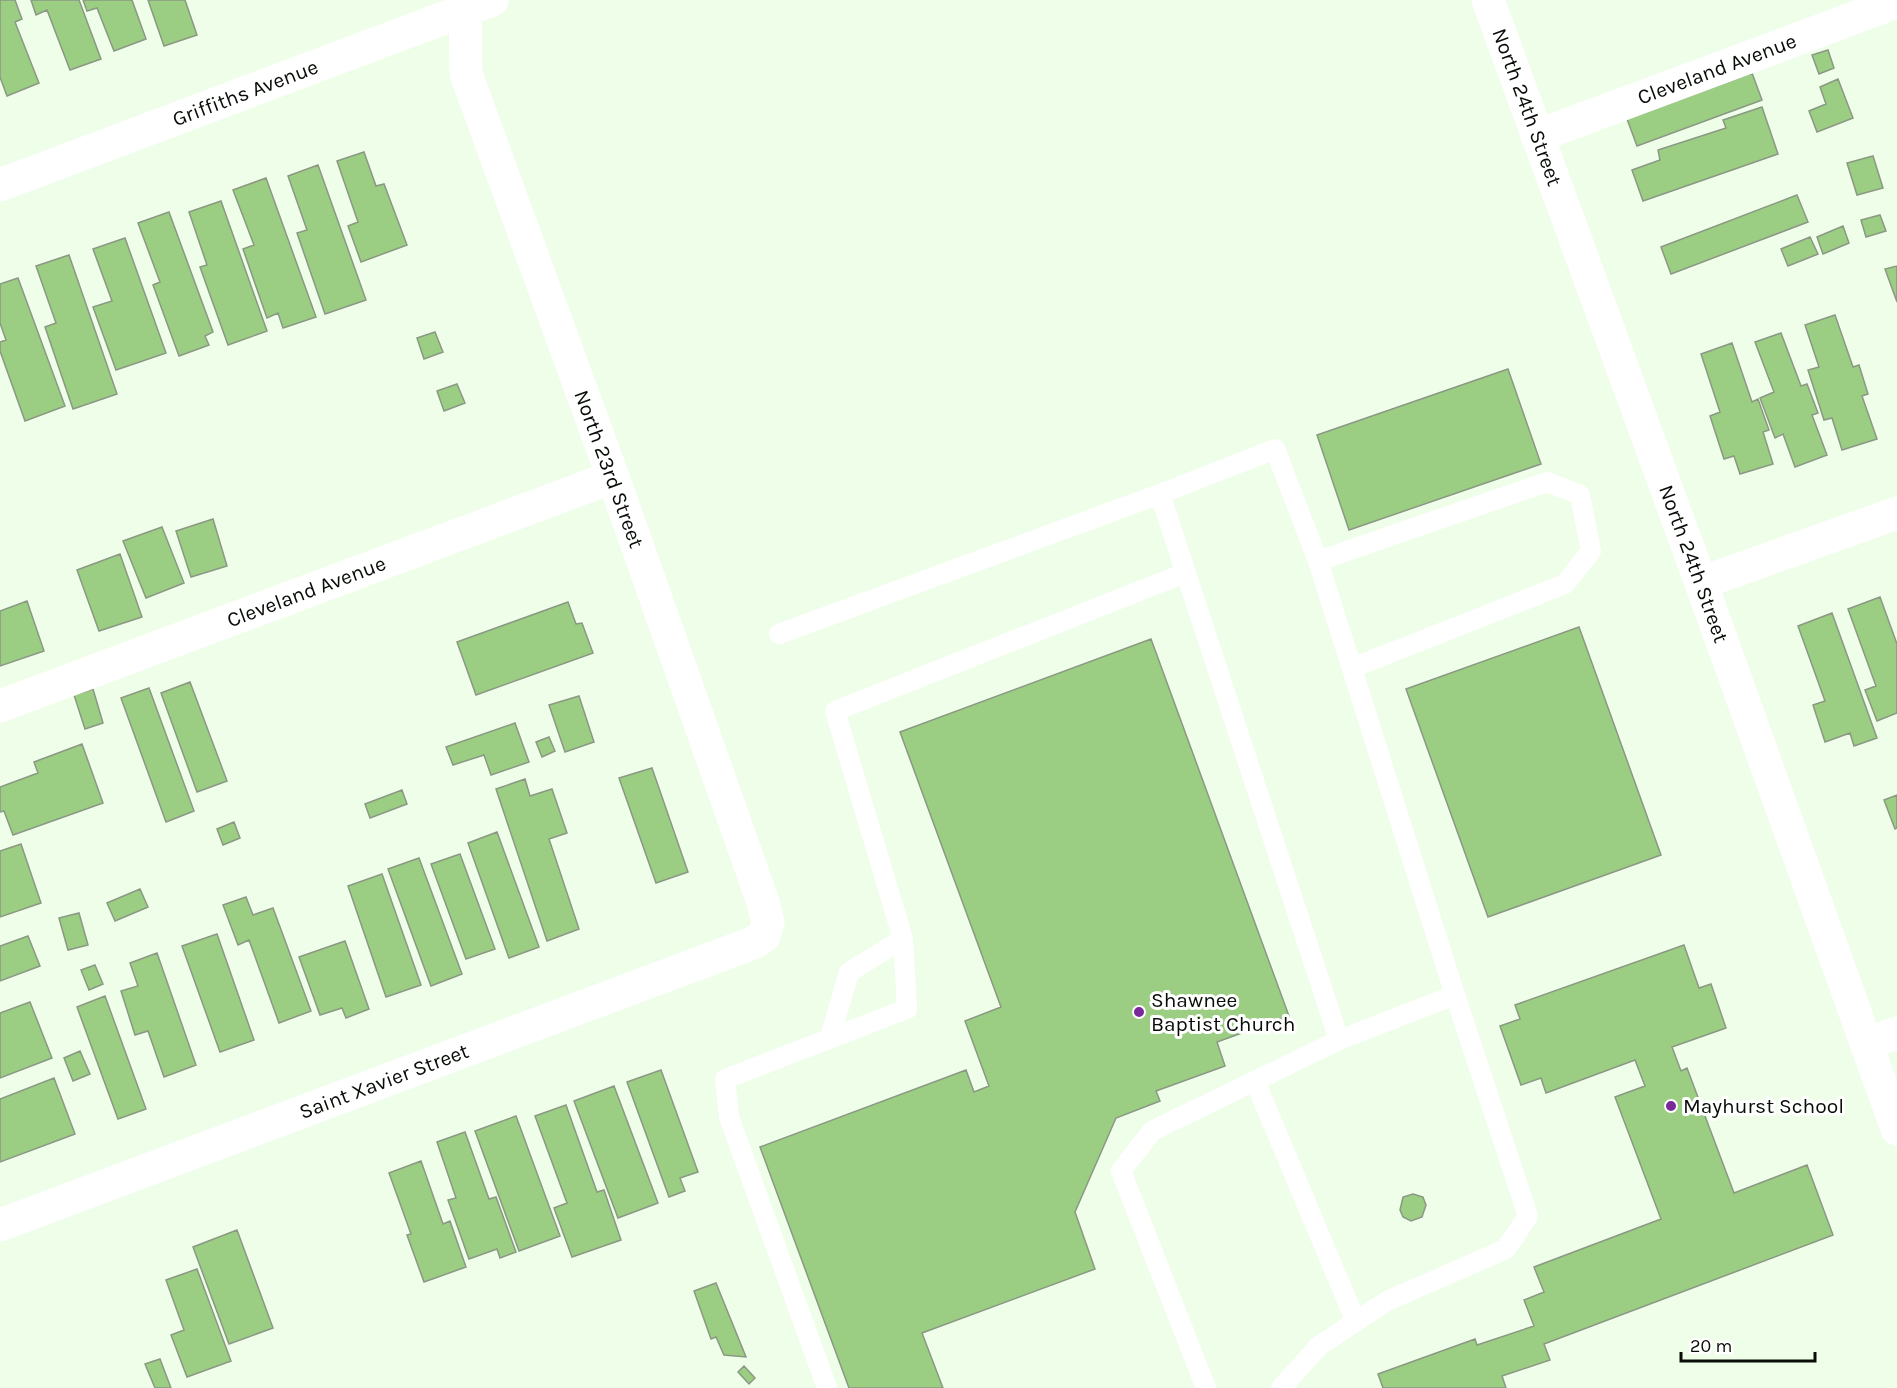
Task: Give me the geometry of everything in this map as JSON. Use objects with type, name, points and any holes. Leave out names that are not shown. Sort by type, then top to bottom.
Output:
[{"type":"street","name":"North 24th Street","points":[[1488,0],[1701,583],[1897,1130]]},
{"type":"street","name":"Cleveland Avenue","points":[[1537,136],[1897,2]]},
{"type":"street","name":"Griffiths Avenue","points":[[0,185],[474,3]]},
{"type":"street","name":"North 23rd Street","points":[[474,3],[466,74],[613,477],[764,902],[768,922],[764,936]]},
{"type":"street","name":"Cleveland Avenue","points":[[0,706],[613,477]]},
{"type":"street","points":[[1701,583],[1897,513]]},
{"type":"street","name":"Saint Xavier Street","points":[[0,1225],[753,943],[764,936]]},
{"type":"street","points":[[1866,1044],[1897,1033]]},
{"type":"lane","points":[[779,634],[1160,494],[1275,449],[1318,561],[1455,995],[1528,1216],[1506,1249],[1387,1301],[1319,1346],[1281,1388]]},
{"type":"lane","points":[[1318,561],[1547,482],[1580,495],[1591,551],[1564,584],[1352,668]]},
{"type":"lane","points":[[1160,494],[1339,1040]]},
{"type":"lane","points":[[828,1388],[729,1117],[725,1079],[907,1009],[903,939],[835,711],[1185,573]]},
{"type":"lane","points":[[830,1038],[849,972],[903,939]]},
{"type":"lane","points":[[1206,1388],[1121,1171],[1152,1131],[1339,1040],[1455,995]]},
{"type":"lane","points":[[1255,1081],[1356,1322]]},
{"type":"building","points":[[0,0],[15,0],[22,19],[15,22],[39,83],[7,96],[0,77]]},
{"type":"building","points":[[31,0],[79,0],[101,59],[70,70],[47,10],[36,15]]},
{"type":"building","points":[[83,0],[132,0],[146,39],[114,51],[97,8],[87,11]]},
{"type":"building","points":[[148,0],[185,0],[197,35],[164,46]]},
{"type":"building","points":[[1828,50],[1834,68],[1819,74],[1812,55]]},
{"type":"building","points":[[1752,73],[1762,100],[1637,146],[1627,119]]},
{"type":"building","points":[[1838,79],[1853,118],[1817,132],[1809,111],[1826,104],[1820,87]]},
{"type":"building","points":[[1762,107],[1778,154],[1643,201],[1632,170],[1660,160],[1658,150],[1726,128],[1723,120]]},
{"type":"building","points":[[364,152],[376,186],[384,184],[407,245],[361,262],[348,226],[358,222],[337,161]]},
{"type":"building","points":[[1873,156],[1883,188],[1857,195],[1847,163]]},
{"type":"building","points":[[318,165],[366,300],[325,314],[297,233],[307,230],[288,176]]},
{"type":"building","points":[[266,178],[316,317],[283,328],[278,313],[267,318],[243,249],[254,245],[233,190]]},
{"type":"building","points":[[1797,195],[1808,222],[1671,274],[1661,247]]},
{"type":"building","points":[[221,201],[267,331],[228,345],[200,267],[207,265],[189,212]]},
{"type":"building","points":[[169,212],[213,332],[205,336],[209,345],[179,356],[153,285],[160,282],[138,223]]},
{"type":"building","points":[[1880,215],[1886,231],[1866,237],[1861,220]]},
{"type":"building","points":[[1843,226],[1849,243],[1823,254],[1817,237]]},
{"type":"building","points":[[1810,237],[1818,254],[1788,266],[1781,249]]},
{"type":"building","points":[[125,238],[166,353],[116,370],[93,307],[112,301],[93,249]]},
{"type":"building","points":[[69,255],[117,394],[73,409],[45,327],[56,323],[36,266]]},
{"type":"building","points":[[1897,266],[1897,302],[1885,269]]},
{"type":"building","points":[[18,278],[65,406],[25,421],[0,351],[0,342],[6,340],[0,323],[0,284]]},
{"type":"building","points":[[1835,315],[1853,367],[1859,365],[1868,394],[1862,396],[1877,439],[1842,450],[1832,418],[1824,420],[1808,370],[1819,367],[1805,325]]},
{"type":"building","points":[[435,332],[443,352],[424,359],[417,338]]},
{"type":"building","points":[[1781,333],[1801,386],[1807,384],[1818,413],[1812,415],[1827,455],[1795,467],[1783,434],[1775,438],[1760,398],[1774,392],[1755,342]]},
{"type":"building","points":[[1732,343],[1752,402],[1758,399],[1769,430],[1763,432],[1773,464],[1740,474],[1734,456],[1724,459],[1710,416],[1720,412],[1701,354]]},
{"type":"building","points":[[1508,369],[1541,464],[1349,530],[1317,435]]},
{"type":"building","points":[[457,384],[465,403],[444,411],[437,391]]},
{"type":"building","points":[[213,519],[227,566],[191,577],[176,531]]},
{"type":"building","points":[[162,527],[184,583],[146,598],[123,541]]},
{"type":"building","points":[[120,554],[142,617],[99,631],[77,570]]},
{"type":"building","points":[[1880,597],[1897,644],[1897,713],[1877,721],[1865,690],[1876,686],[1848,609]]},
{"type":"building","points":[[27,601],[44,651],[0,666],[0,611]]},
{"type":"building","points":[[568,602],[576,624],[582,623],[593,653],[476,695],[457,642]]},
{"type":"building","points":[[1832,613],[1877,738],[1854,746],[1850,733],[1825,742],[1813,705],[1825,701],[1798,626]]},
{"type":"building","points":[[1579,627],[1661,855],[1488,917],[1406,689]]},
{"type":"building","name":"Shawnee Baptist Church","points":[[1151,639],[1289,1016],[1217,1042],[1225,1066],[1156,1091],[1160,1101],[1116,1118],[1075,1212],[1095,1269],[922,1333],[943,1388],[849,1388],[760,1147],[966,1070],[974,1092],[989,1086],[965,1021],[1001,1007],[900,732]]},
{"type":"building","points":[[190,682],[227,781],[197,792],[161,693]]},
{"type":"building","points":[[149,688],[194,811],[166,822],[121,698]]},
{"type":"building","points":[[93,689],[103,723],[85,729],[74,695]]},
{"type":"building","points":[[579,696],[594,742],[565,752],[549,705]]},
{"type":"building","points":[[515,723],[529,762],[491,775],[484,755],[453,765],[446,747]]},
{"type":"building","points":[[549,737],[555,751],[542,757],[536,742]]},
{"type":"building","points":[[82,744],[103,803],[13,835],[4,811],[0,812],[0,787],[38,773],[34,762]]},
{"type":"building","points":[[652,768],[688,872],[656,883],[619,778]]},
{"type":"building","points":[[525,779],[530,796],[552,789],[567,833],[549,839],[579,929],[547,941],[496,789]]},
{"type":"building","points":[[402,790],[407,804],[370,818],[365,804]]},
{"type":"building","points":[[1897,795],[1897,828],[1895,829],[1884,800]]},
{"type":"building","points":[[234,822],[240,838],[223,845],[217,829]]},
{"type":"building","points":[[497,832],[539,947],[509,958],[468,843]]},
{"type":"building","points":[[21,844],[41,903],[0,917],[0,851]]},
{"type":"building","points":[[460,854],[495,949],[466,959],[431,864]]},
{"type":"building","points":[[419,858],[462,974],[431,986],[388,869]]},
{"type":"building","points":[[382,874],[421,985],[386,997],[348,886]]},
{"type":"building","points":[[140,889],[148,907],[115,921],[107,903]]},
{"type":"building","points":[[246,897],[253,915],[273,908],[311,1011],[279,1023],[249,940],[238,945],[223,905]]},
{"type":"building","points":[[79,913],[88,945],[68,950],[59,918]]},
{"type":"building","points":[[217,934],[254,1040],[220,1052],[182,946]]},
{"type":"building","points":[[28,936],[40,966],[0,981],[0,946]]},
{"type":"building","points":[[345,941],[369,1009],[346,1018],[342,1008],[320,1015],[299,957]]},
{"type":"building","points":[[1684,945],[1699,988],[1711,984],[1726,1028],[1672,1047],[1681,1071],[1687,1068],[1734,1193],[1807,1165],[1833,1235],[1544,1344],[1550,1360],[1502,1376],[1506,1388],[1383,1388],[1378,1374],[1475,1339],[1477,1345],[1534,1326],[1524,1300],[1544,1292],[1534,1267],[1661,1219],[1615,1097],[1645,1086],[1635,1060],[1546,1093],[1541,1078],[1521,1085],[1500,1026],[1520,1019],[1515,1005]]},
{"type":"building","points":[[157,953],[196,1065],[164,1077],[148,1031],[135,1035],[121,991],[138,986],[130,963]]},
{"type":"building","points":[[95,965],[103,984],[89,990],[81,970]]},
{"type":"building","points":[[105,996],[146,1109],[118,1119],[77,1007]]},
{"type":"building","points":[[30,1002],[52,1058],[0,1078],[0,1013]]},
{"type":"building","points":[[80,1051],[90,1074],[73,1081],[64,1058]]},
{"type":"building","points":[[661,1070],[698,1172],[680,1178],[685,1191],[669,1197],[627,1082]]},
{"type":"building","points":[[54,1078],[75,1134],[0,1162],[0,1099]]},
{"type":"building","points":[[614,1086],[658,1203],[618,1218],[574,1101]]},
{"type":"building","points":[[566,1105],[597,1192],[604,1190],[621,1240],[572,1257],[554,1208],[567,1203],[535,1116]]},
{"type":"building","points":[[516,1116],[560,1236],[519,1251],[475,1131]]},
{"type":"building","points":[[465,1132],[489,1199],[496,1197],[516,1252],[500,1258],[497,1249],[469,1259],[448,1200],[456,1198],[437,1142]]},
{"type":"building","points":[[421,1161],[443,1224],[450,1221],[466,1267],[424,1282],[407,1235],[411,1234],[389,1173]]},
{"type":"building","points":[[1413,1194],[1423,1197],[1426,1205],[1422,1217],[1411,1221],[1403,1217],[1400,1210],[1403,1197]]},
{"type":"building","points":[[237,1230],[273,1328],[229,1344],[193,1247]]},
{"type":"building","points":[[197,1269],[231,1361],[187,1377],[171,1335],[184,1330],[166,1280]]},
{"type":"building","points":[[716,1283],[746,1357],[724,1355],[716,1337],[711,1339],[694,1291]]},
{"type":"building","points":[[160,1359],[171,1388],[155,1388],[145,1364]]},
{"type":"building","points":[[744,1366],[755,1378],[749,1384],[738,1372]]},
{"type":"place","name":"Shawnee Baptist Church","points":[[1139,1012]]},
{"type":"place","name":"Mayhurst School","points":[[1671,1106]]}]
